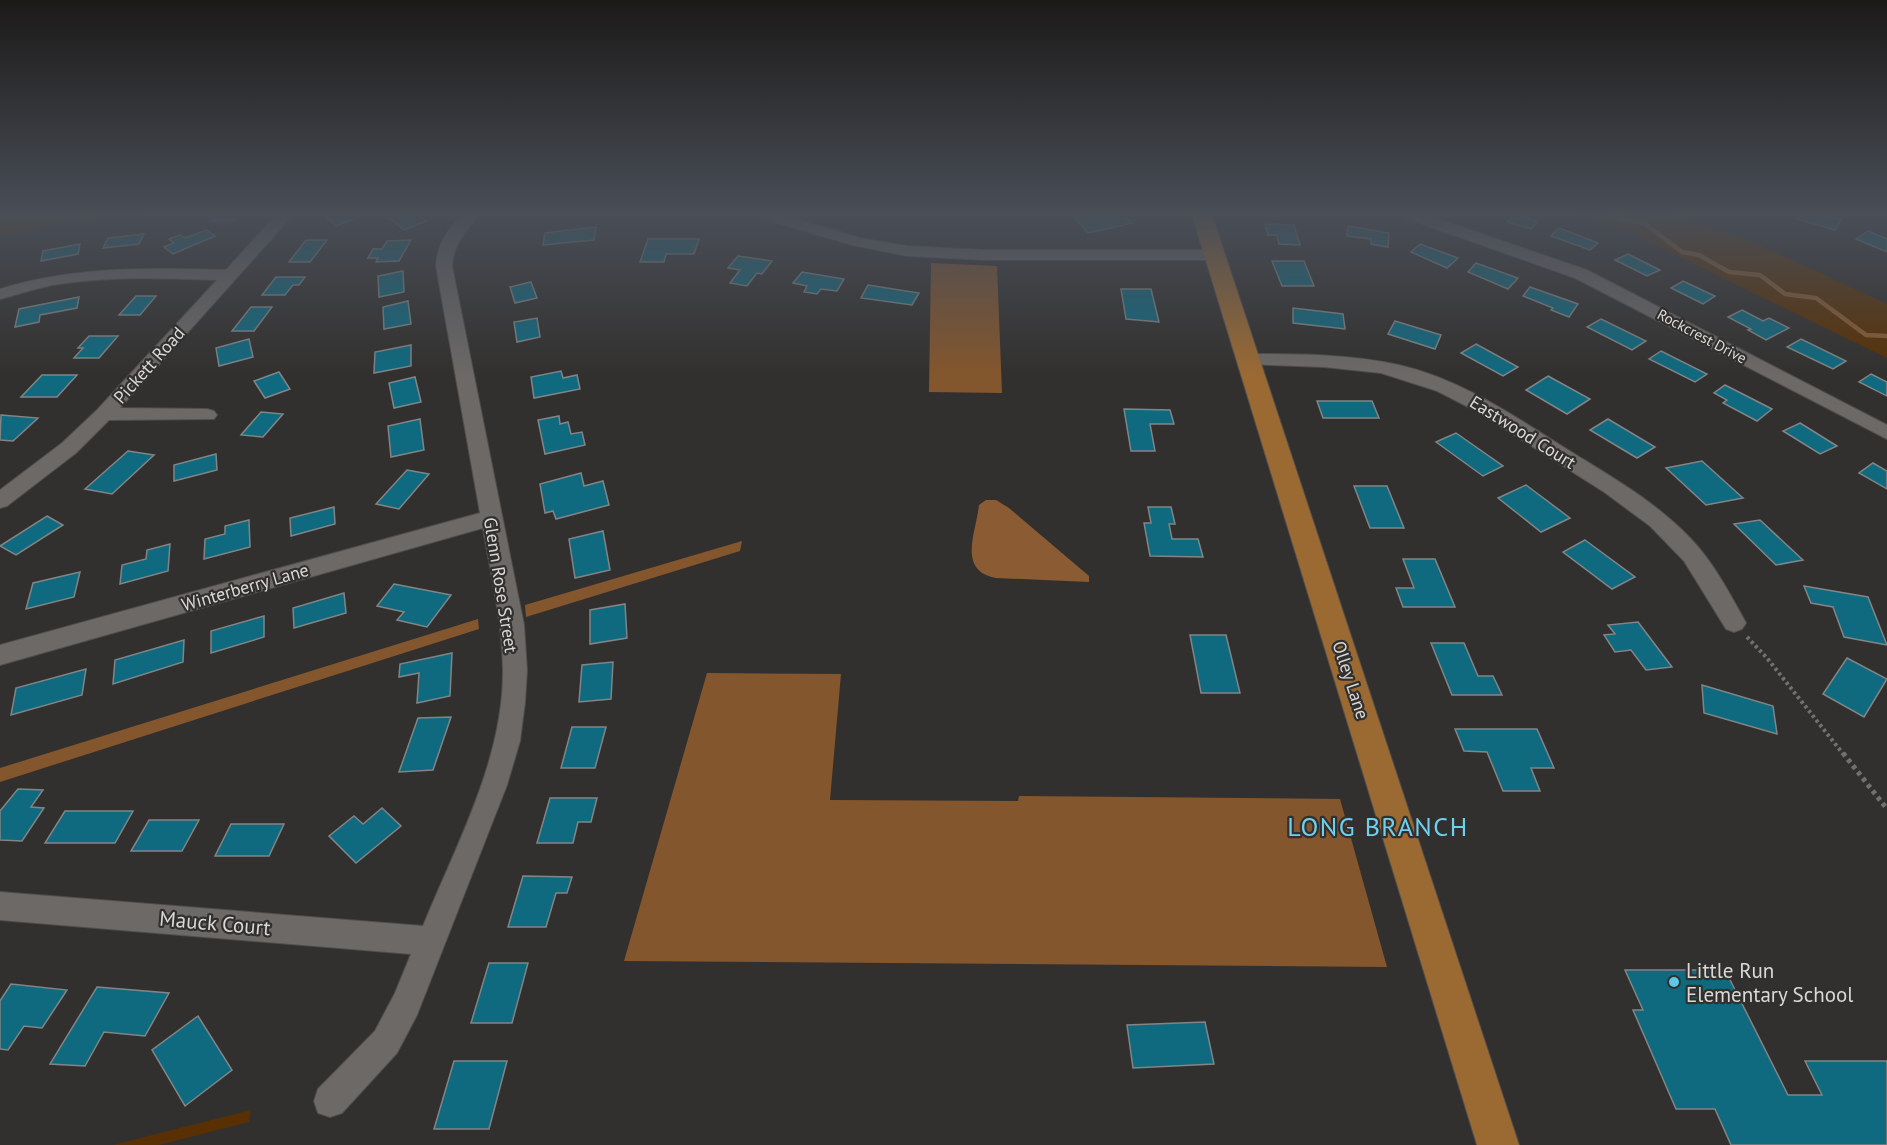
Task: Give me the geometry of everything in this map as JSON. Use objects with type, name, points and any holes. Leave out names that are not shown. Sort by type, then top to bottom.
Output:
[{"type":"main road","name":"Olley Lane","points":[[1219,268],[1498,1145]]},
{"type":"street","name":"Pickett Road","points":[[0,501],[69,448],[104,414],[236,268]]},
{"type":"street","name":"Glenn Rose Street","points":[[330,1101],[386,1042],[405,1004],[494,785],[507,741],[513,702],[515,670],[512,625],[444,268]]},
{"type":"street","name":"Rockcrest Drive","points":[[1565,268],[1581,274],[1887,433]]},
{"type":"street","points":[[0,294],[45,281],[95,273],[230,275]]},
{"type":"street","name":"Eastwood Court","points":[[1249,360],[1323,361],[1373,366],[1419,377],[1464,395],[1597,477],[1656,519],[1686,548],[1711,581],[1734,623]]},
{"type":"street","points":[[104,414],[207,415]]},
{"type":"street","name":"Winterberry Lane","points":[[0,655],[491,518]]},
{"type":"street","name":"Mauck Court","points":[[0,906],[430,941]]},
{"type":"path","points":[[1734,623],[1767,658],[1887,809]]},
{"type":"shaded area","points":[[931,268],[997,268],[1002,393],[929,392]]},
{"type":"shaded area","points":[[1703,268],[1811,268],[1887,304],[1887,358]]},
{"type":"shaded area","points":[[986,500],[996,500],[1009,508],[1089,576],[1089,582],[996,578],[976,568],[973,559],[973,539],[979,505]]},
{"type":"shaded area","points":[[742,541],[740,551],[526,617],[525,605]]},
{"type":"shaded area","points":[[478,619],[479,629],[0,782],[0,768]]},
{"type":"shaded area","points":[[707,673],[841,674],[830,800],[1018,801],[1019,796],[1340,799],[1387,967],[624,961]]},
{"type":"shaded area","points":[[251,1110],[249,1122],[159,1145],[113,1145]]},
{"type":"building","points":[[731,268],[766,268],[762,274],[757,273],[747,286],[730,283],[740,270]]},
{"type":"building","points":[[1275,268],[1307,268],[1314,286],[1282,286]]},
{"type":"building","points":[[1471,268],[1491,268],[1518,278],[1508,289],[1468,272]]},
{"type":"building","points":[[1632,268],[1660,270],[1647,276]]},
{"type":"building","points":[[403,271],[404,292],[379,297],[378,276]]},
{"type":"building","points":[[802,272],[844,279],[837,291],[821,289],[817,294],[804,292],[807,286],[793,283]]},
{"type":"building","points":[[276,277],[305,277],[299,285],[293,285],[285,295],[262,295]]},
{"type":"building","points":[[1683,281],[1715,296],[1703,304],[1671,288]]},
{"type":"building","points":[[531,282],[537,298],[515,303],[510,287]]},
{"type":"building","points":[[868,285],[919,293],[912,305],[861,298]]},
{"type":"building","points":[[1530,287],[1578,304],[1569,317],[1523,296]]},
{"type":"building","points":[[1121,289],[1151,289],[1159,322],[1126,319]]},
{"type":"building","points":[[136,296],[156,296],[140,315],[119,315]]},
{"type":"building","points":[[79,297],[77,308],[40,315],[39,322],[15,327],[19,309]]},
{"type":"building","points":[[408,301],[411,324],[384,329],[383,307]]},
{"type":"building","points":[[251,307],[272,307],[254,331],[232,331]]},
{"type":"building","points":[[1293,308],[1343,314],[1345,329],[1293,323]]},
{"type":"building","points":[[1742,310],[1763,321],[1769,318],[1789,328],[1766,340],[1728,317]]},
{"type":"building","points":[[537,318],[540,337],[517,342],[514,322]]},
{"type":"building","points":[[1601,319],[1646,341],[1632,350],[1587,327]]},
{"type":"building","points":[[1395,321],[1441,335],[1435,349],[1388,334]]},
{"type":"building","points":[[89,336],[118,336],[99,358],[74,358],[83,348],[78,348]]},
{"type":"building","points":[[249,339],[253,357],[219,366],[216,348]]},
{"type":"building","points":[[1801,339],[1846,361],[1833,369],[1787,347]]},
{"type":"building","points":[[1476,344],[1518,367],[1503,376],[1461,353]]},
{"type":"building","points":[[411,345],[411,366],[374,373],[375,352]]},
{"type":"building","points":[[1661,351],[1707,374],[1695,382],[1649,359]]},
{"type":"building","points":[[561,371],[563,378],[577,375],[580,389],[534,398],[531,377]]},
{"type":"building","points":[[279,372],[290,389],[265,398],[254,381]]},
{"type":"building","points":[[1871,374],[1887,382],[1887,396],[1859,382]]},
{"type":"building","points":[[42,375],[77,375],[57,397],[21,397]]},
{"type":"building","points":[[1548,376],[1590,399],[1567,414],[1526,390]]},
{"type":"building","points":[[415,377],[421,402],[394,408],[389,383]]},
{"type":"building","points":[[1725,385],[1772,409],[1757,421],[1723,403],[1727,400],[1714,393]]},
{"type":"building","points":[[1317,401],[1372,401],[1379,418],[1323,418]]},
{"type":"building","points":[[1124,409],[1170,410],[1174,424],[1150,424],[1155,451],[1131,451]]},
{"type":"building","points":[[261,412],[283,414],[263,437],[241,435]]},
{"type":"building","points":[[1,415],[38,418],[13,441],[0,440]]},
{"type":"building","points":[[559,416],[560,424],[568,422],[571,434],[582,432],[585,445],[545,454],[538,420]]},
{"type":"building","points":[[420,419],[424,450],[391,457],[388,426]]},
{"type":"building","points":[[1608,419],[1655,447],[1637,458],[1590,430]]},
{"type":"building","points":[[1800,423],[1837,446],[1820,454],[1783,431]]},
{"type":"building","points":[[1456,433],[1503,466],[1483,476],[1436,442]]},
{"type":"building","points":[[128,451],[154,455],[112,494],[85,489]]},
{"type":"building","points":[[216,454],[217,470],[174,481],[174,465]]},
{"type":"building","points":[[1702,461],[1743,498],[1706,505],[1666,468]]},
{"type":"building","points":[[1873,463],[1887,471],[1887,489],[1859,473]]},
{"type":"building","points":[[407,470],[429,474],[399,509],[376,504]]},
{"type":"building","points":[[581,473],[584,486],[603,481],[609,505],[556,519],[553,511],[545,513],[540,484]]},
{"type":"building","points":[[1526,485],[1570,518],[1541,532],[1498,498]]},
{"type":"building","points":[[1354,486],[1387,486],[1404,528],[1370,528]]},
{"type":"building","points":[[334,507],[335,524],[291,536],[290,518]]},
{"type":"building","points":[[1148,507],[1171,507],[1175,524],[1169,524],[1172,539],[1198,539],[1203,557],[1150,556],[1144,523],[1151,523]]},
{"type":"building","points":[[47,516],[63,525],[16,555],[0,546]]},
{"type":"building","points":[[249,520],[250,547],[204,559],[205,539],[225,534],[225,526]]},
{"type":"building","points":[[1760,520],[1803,560],[1776,565],[1734,524]]},
{"type":"building","points":[[603,531],[610,570],[575,578],[569,539]]},
{"type":"building","points":[[1585,540],[1635,577],[1612,589],[1563,552]]},
{"type":"building","points":[[170,544],[168,571],[120,584],[122,565],[146,559],[147,550]]},
{"type":"building","points":[[1403,559],[1435,559],[1455,607],[1403,607],[1396,588],[1414,588]]},
{"type":"building","points":[[80,572],[74,597],[26,609],[33,583]]},
{"type":"building","points":[[394,584],[451,595],[427,627],[397,620],[404,612],[377,606]]},
{"type":"building","points":[[1804,586],[1868,597],[1887,645],[1844,637],[1833,607],[1811,603]]},
{"type":"building","points":[[344,593],[346,613],[294,628],[293,608]]},
{"type":"building","points":[[625,604],[627,638],[590,644],[590,610]]},
{"type":"building","points":[[264,616],[264,637],[211,653],[211,631]]},
{"type":"building","points":[[1638,622],[1672,667],[1646,670],[1631,650],[1615,652],[1604,635],[1615,634],[1608,625]]},
{"type":"building","points":[[1190,635],[1226,635],[1240,693],[1201,693]]},
{"type":"building","points":[[184,640],[183,662],[113,684],[115,660]]},
{"type":"building","points":[[1431,643],[1464,643],[1478,676],[1493,676],[1502,695],[1452,695]]},
{"type":"building","points":[[452,653],[450,696],[417,703],[419,673],[399,677],[400,664]]},
{"type":"building","points":[[1847,658],[1887,679],[1864,717],[1823,694]]},
{"type":"building","points":[[613,662],[611,699],[579,702],[582,665]]},
{"type":"building","points":[[86,669],[82,695],[11,715],[16,688]]},
{"type":"building","points":[[1702,685],[1773,706],[1777,734],[1704,713]]},
{"type":"building","points":[[451,717],[433,770],[399,772],[418,718]]},
{"type":"building","points":[[572,727],[606,727],[595,768],[561,768]]},
{"type":"building","points":[[1455,729],[1537,729],[1554,768],[1531,768],[1540,791],[1503,791],[1487,752],[1464,751]]},
{"type":"building","points":[[18,789],[43,790],[31,807],[44,808],[22,841],[0,840],[0,811]]},
{"type":"building","points":[[550,798],[597,798],[591,822],[578,822],[573,843],[537,843]]},
{"type":"building","points":[[382,808],[401,826],[356,863],[329,836],[354,816],[363,824]]},
{"type":"building","points":[[65,811],[133,811],[115,843],[45,843]]},
{"type":"building","points":[[149,820],[199,820],[182,851],[131,851]]},
{"type":"building","points":[[231,824],[284,824],[269,856],[215,856]]},
{"type":"building","points":[[523,876],[572,877],[567,893],[556,893],[546,927],[508,927]]},
{"type":"building","points":[[489,963],[528,963],[512,1023],[471,1023]]},
{"type":"building","points":[[1625,970],[1725,970],[1788,1095],[1822,1095],[1805,1061],[1887,1061],[1887,1145],[1731,1145],[1715,1109],[1676,1109],[1633,1010],[1643,1010]]},
{"type":"building","points":[[11,984],[67,990],[42,1028],[24,1026],[8,1050],[0,1049],[0,1001]]},
{"type":"building","points":[[97,987],[169,993],[145,1036],[104,1032],[85,1066],[50,1064]]},
{"type":"building","points":[[198,1016],[232,1070],[185,1106],[152,1050]]},
{"type":"building","points":[[1205,1022],[1214,1064],[1133,1068],[1127,1025]]},
{"type":"building","points":[[454,1061],[507,1061],[489,1129],[434,1129]]},
{"type":"waterway","points":[[1723,268],[1729,272],[1760,275],[1785,294],[1816,298],[1866,335],[1887,336]]},
{"type":"place","name":"Little Run Elementary School","points":[[1674,982]]},
{"type":"district","name":"LONG BRANCH","points":[[1378,826]]}]
